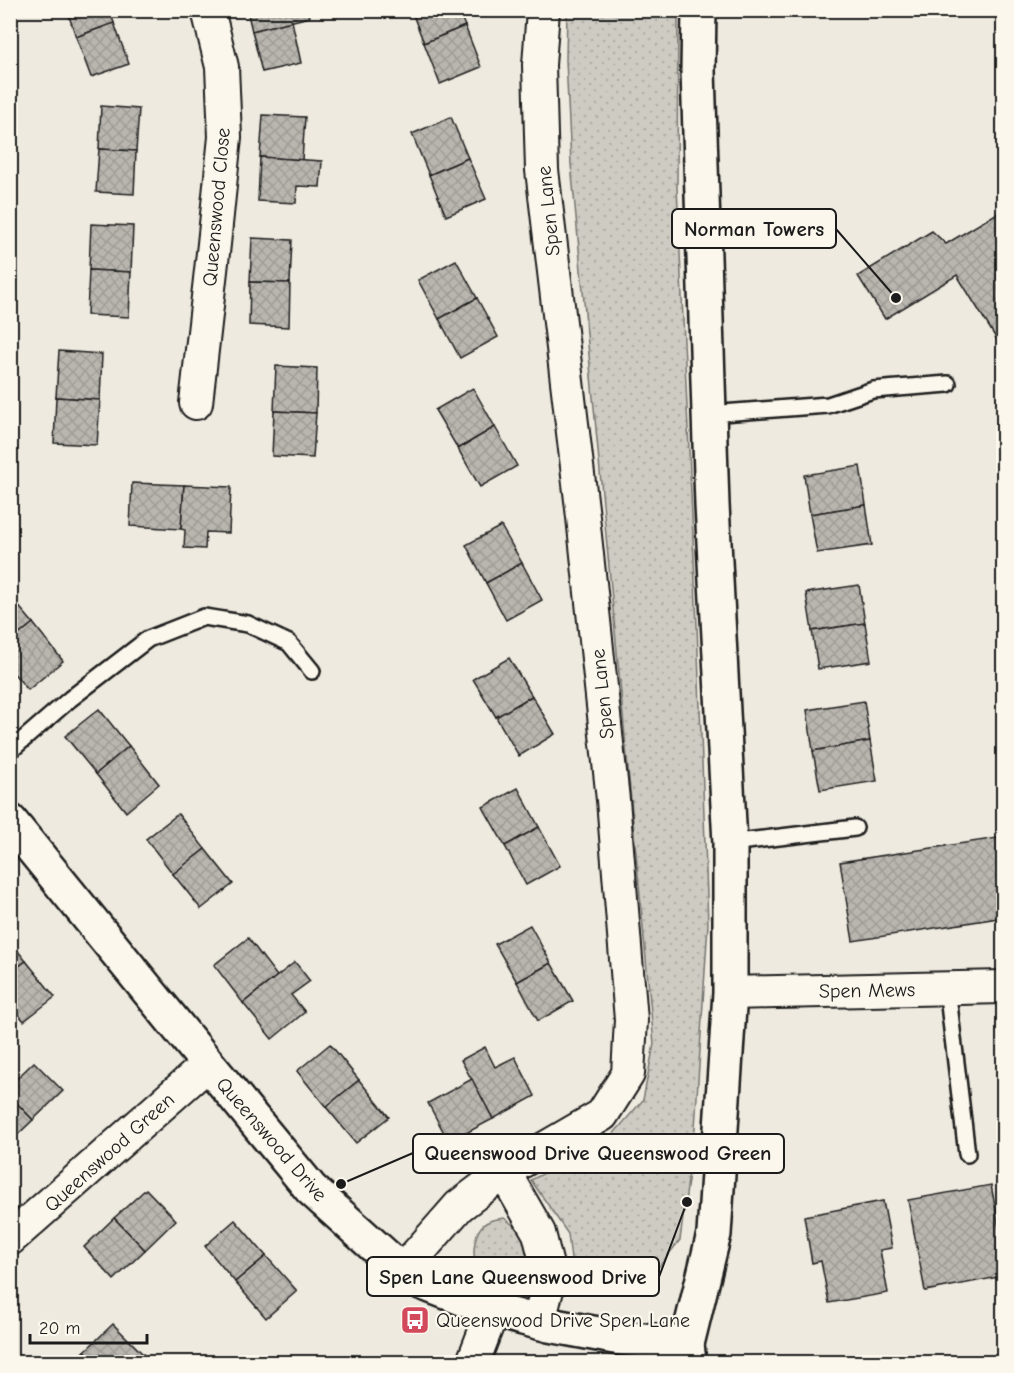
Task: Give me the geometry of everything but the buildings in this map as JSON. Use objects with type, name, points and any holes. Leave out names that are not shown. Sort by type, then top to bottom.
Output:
[{"type":"street","name":"Queenswood Close","points":[[196,403],[225,137],[222,67],[208,10]]},
{"type":"street","name":"Spen Lane","points":[[402,1271],[459,1206],[504,1172],[602,1115],[628,1074],[632,1020],[612,788],[542,170],[539,65],[543,10]]},
{"type":"street","points":[[688,1353],[714,1234],[730,993],[730,843],[712,505],[698,71],[699,10]]},
{"type":"street","name":"Queenswood Drive","points":[[10,821],[312,1189],[402,1271],[413,1279],[493,1310],[539,1322],[688,1353]]},
{"type":"street","name":"Spen Mews","points":[[730,993],[1004,987]]},
{"type":"street","name":"Queenswood Green","points":[[10,1239],[208,1064]]},
{"type":"street","points":[[504,1172],[539,1233],[547,1267],[549,1278],[539,1322]]},
{"type":"street","points":[[473,1362],[493,1310]]},
{"type":"lane","points":[[710,414],[828,405],[873,390],[948,384]]},
{"type":"lane","points":[[10,751],[70,699],[148,639],[204,617],[248,624],[289,643],[312,671]]},
{"type":"lane","points":[[730,843],[855,828]]},
{"type":"lane","points":[[946,988],[967,1154]]},
{"type":"shaded area","points":[[567,11],[678,11],[677,187],[708,924],[695,1128],[680,1240],[654,1273],[614,1293],[575,1293],[568,1234],[531,1180],[609,1139],[643,1100],[654,1044],[571,164],[566,60]]},
{"type":"shaded area","points":[[504,1218],[525,1239],[532,1259],[532,1272],[528,1286],[509,1293],[501,1292],[482,1282],[474,1257],[476,1239],[483,1225],[492,1220]]},
{"type":"place","name":"Norman Towers","points":[[896,298]]},
{"type":"place","name":"Queenswood Drive Queenswood Green","points":[[341,1184]]},
{"type":"place","name":"Spen Lane Queenswood Drive","points":[[687,1202]]},
{"type":"place","name":"Queenswood Drive Spen Lane","points":[[415,1320]]}]
